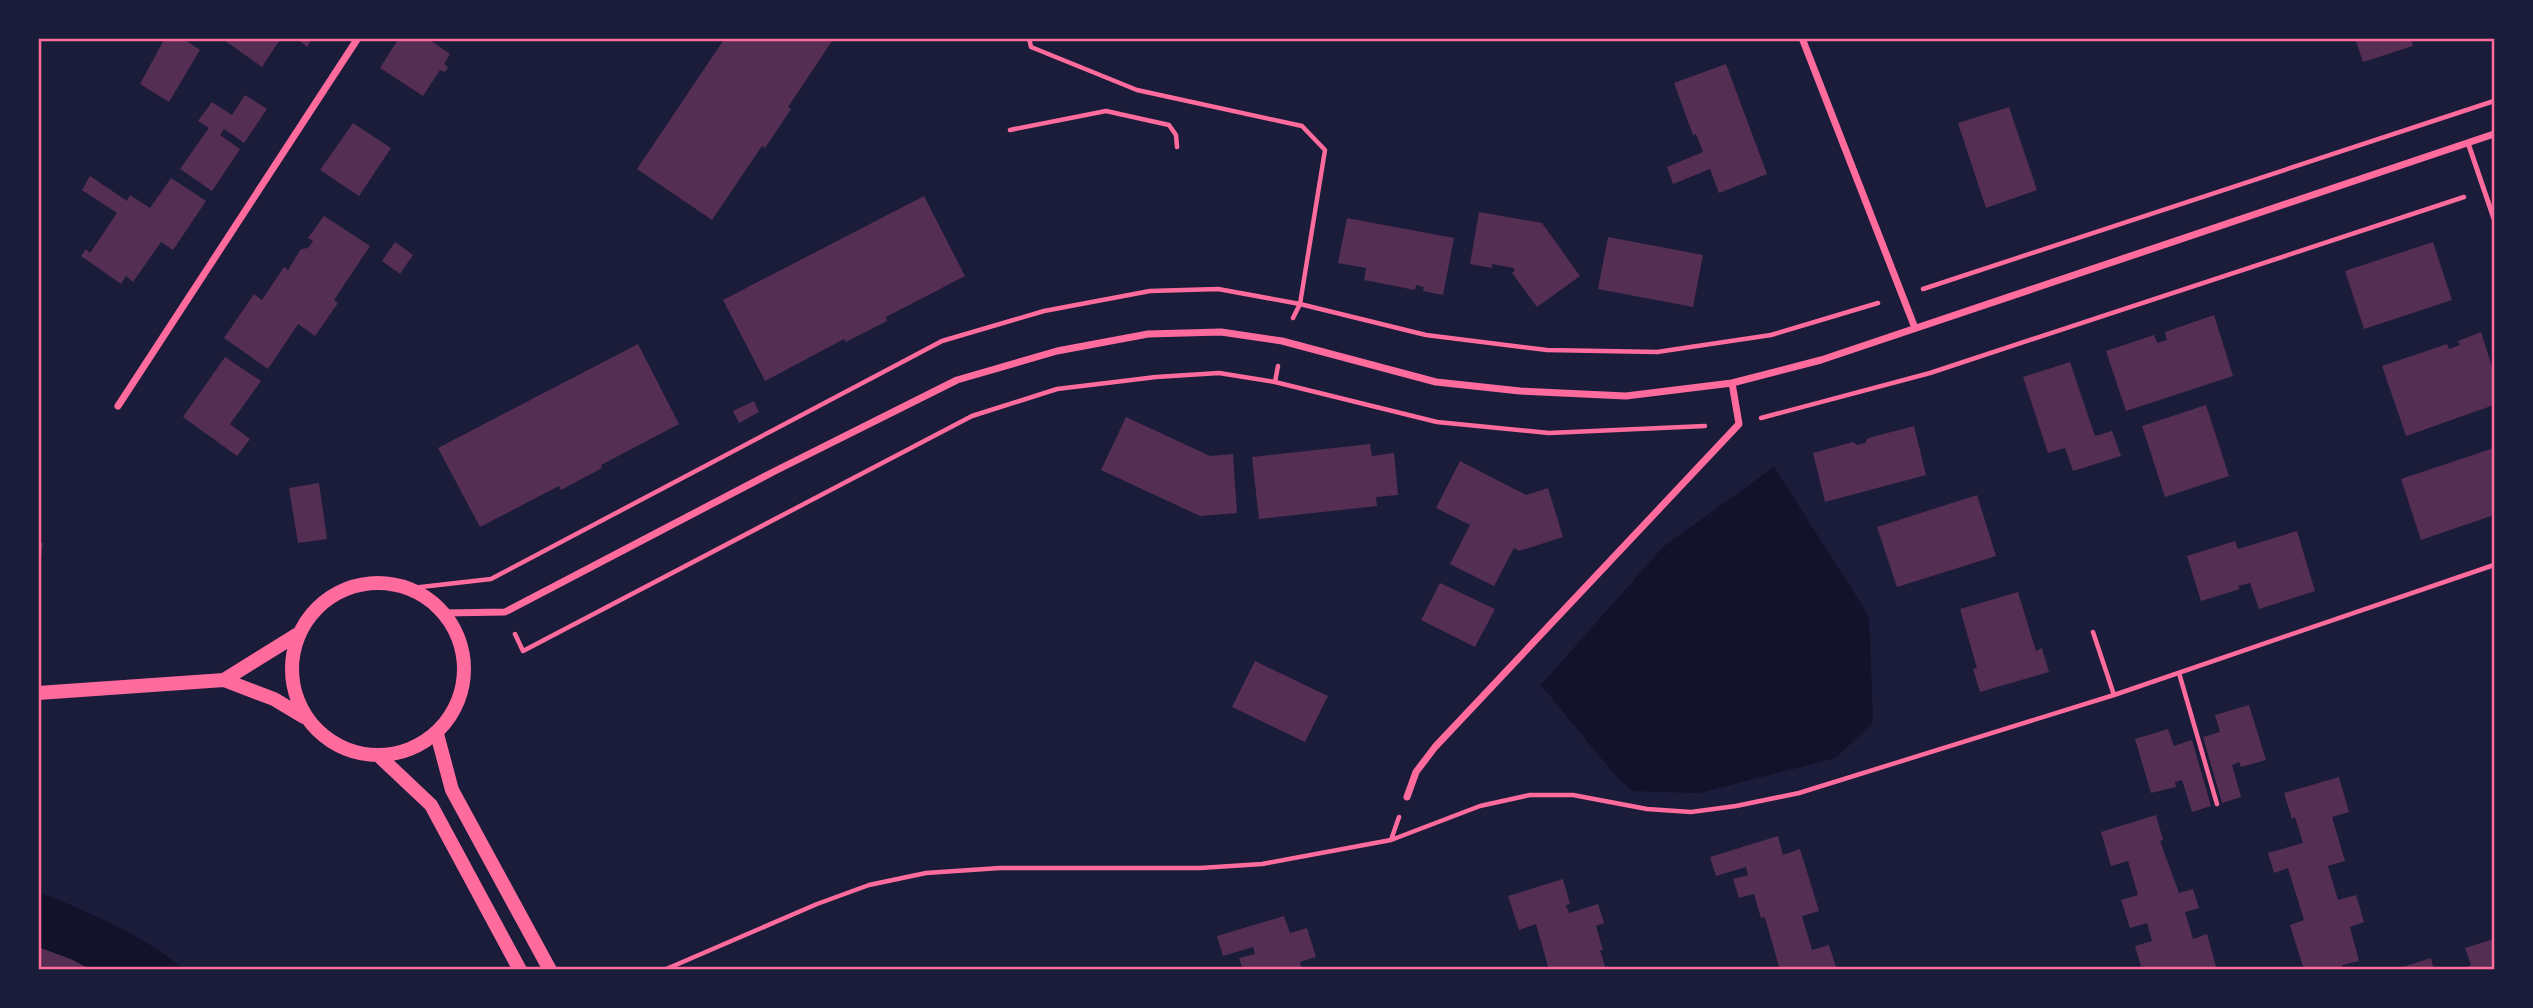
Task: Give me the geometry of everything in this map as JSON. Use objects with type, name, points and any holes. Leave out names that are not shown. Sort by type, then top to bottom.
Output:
[{"type":"main road","points":[[38,693],[224,680],[274,699],[304,717],[337,746],[380,757],[410,750],[437,734],[464,688],[464,648],[446,613],[412,588],[363,583],[319,604],[298,634],[291,662],[293,690],[304,717]]},
{"type":"main road","points":[[224,680],[298,634]]},
{"type":"main road","points":[[437,734],[452,790],[550,970]]},
{"type":"main road","points":[[380,757],[431,805],[520,970]]},
{"type":"street","points":[[118,406],[358,38]]},
{"type":"street","points":[[1802,38],[1915,328]]},
{"type":"street","points":[[446,613],[505,612],[775,471],[957,380],[1057,351],[1148,334],[1221,332],[1282,341],[1436,382],[1520,391],[1626,396],[1732,383],[1821,360],[2494,134]]},
{"type":"street","points":[[1407,797],[1416,772],[1435,747],[1739,424],[1732,383]]},
{"type":"lane","points":[[2468,143],[2494,219]]},
{"type":"path","points":[[1029,38],[1031,47],[1138,90],[1303,126],[1325,150],[1300,304],[1282,341],[1275,382]]},
{"type":"path","points":[[412,588],[491,579],[942,341],[1044,310],[1150,291],[1218,289],[1300,304],[1426,335],[1547,350],[1657,352],[1771,335],[1902,296],[2494,101]]},
{"type":"path","points":[[1010,130],[1106,111],[1169,125],[1176,135],[1177,148]]},
{"type":"path","points":[[664,970],[817,904],[869,886],[926,873],[987,868],[1200,869],[1262,864],[1391,841],[1480,806],[1530,795],[1573,795],[1647,809],[1691,812],[1800,793],[2114,695],[2494,565]]},
{"type":"path","points":[[2093,632],[2114,695]]},
{"type":"path","points":[[2179,673],[2217,804]]},
{"type":"shaded area","points":[[1774,467],[1869,616],[1873,722],[1836,758],[1699,793],[1633,791],[1619,780],[1541,685],[1663,547]]},
{"type":"shaded area","points":[[38,892],[132,935],[184,969],[91,969],[39,947]]},
{"type":"building","points":[[165,38],[182,38],[200,50],[169,102],[140,84]]},
{"type":"building","points":[[221,38],[281,38],[262,67]]},
{"type":"building","points":[[296,38],[312,38],[307,47]]},
{"type":"building","points":[[399,38],[427,38],[450,54],[444,64],[448,67],[445,72],[440,70],[423,96],[380,68]]},
{"type":"building","points":[[725,38],[834,38],[788,107],[791,109],[765,148],[762,146],[712,220],[637,169]]},
{"type":"building","points":[[2355,38],[2411,38],[2413,46],[2363,62]]},
{"type":"building","points":[[1726,64],[1767,174],[1719,193],[1710,169],[1673,184],[1667,167],[1703,152],[1696,134],[1693,135],[1674,83]]},
{"type":"building","points":[[245,95],[267,109],[244,143],[224,129],[220,135],[240,149],[212,191],[180,169],[209,128],[198,121],[212,102],[232,115]]},
{"type":"building","points":[[2009,107],[2037,190],[1986,208],[1958,123]]},
{"type":"building","points":[[353,123],[391,148],[359,196],[320,170]]},
{"type":"building","points":[[90,176],[127,201],[130,195],[150,208],[171,178],[206,201],[173,250],[161,242],[133,282],[126,276],[121,284],[81,256],[86,249],[90,253],[117,213],[82,190]]},
{"type":"building","points":[[924,196],[965,276],[886,317],[887,321],[846,342],[844,339],[765,381],[723,300]]},
{"type":"building","points":[[1479,212],[1542,223],[1580,276],[1537,307],[1512,273],[1515,271],[1513,268],[1470,264]]},
{"type":"building","points":[[324,216],[370,246],[334,300],[338,303],[315,336],[298,324],[268,369],[224,338],[254,294],[262,300],[284,267],[288,270],[301,249],[308,248],[313,241],[308,238]]},
{"type":"building","points":[[1347,218],[1454,238],[1443,295],[1423,291],[1424,287],[1416,285],[1415,290],[1364,280],[1366,268],[1338,263]]},
{"type":"building","points":[[1608,237],[1703,255],[1693,307],[1598,289]]},
{"type":"building","points":[[395,242],[413,255],[400,274],[382,261]]},
{"type":"building","points":[[2433,242],[2452,300],[2364,329],[2345,271]]},
{"type":"building","points":[[2214,315],[2233,376],[2126,411],[2106,351],[2154,335],[2157,343],[2167,340],[2165,332]]},
{"type":"building","points":[[2481,332],[2494,373],[2494,405],[2406,436],[2382,366],[2447,344],[2449,349],[2460,345],[2458,341]]},
{"type":"building","points":[[638,344],[679,424],[601,465],[602,468],[561,490],[559,486],[480,527],[438,448]]},
{"type":"building","points":[[225,357],[261,381],[230,424],[250,439],[237,456],[183,417]]},
{"type":"building","points":[[2070,362],[2095,436],[2112,431],[2121,456],[2073,471],[2065,448],[2048,453],[2023,377]]},
{"type":"building","points":[[754,401],[759,412],[739,423],[733,411]]},
{"type":"building","points":[[2206,405],[2229,476],[2165,497],[2142,426]]},
{"type":"building","points":[[1126,417],[1210,456],[1233,454],[1237,513],[1200,516],[1101,470]]},
{"type":"building","points":[[1914,426],[1926,475],[1825,502],[1813,453],[1853,442],[1857,445],[1865,443],[1868,438]]},
{"type":"building","points":[[1370,444],[1372,456],[1394,453],[1398,495],[1376,497],[1377,506],[1259,519],[1252,457]]},
{"type":"building","points":[[2494,448],[2494,515],[2421,540],[2401,479]]},
{"type":"building","points":[[1460,461],[1526,495],[1548,488],[1563,537],[1519,551],[1514,548],[1494,586],[1450,564],[1470,525],[1436,508]]},
{"type":"building","points":[[319,483],[327,539],[298,543],[289,488]]},
{"type":"building","points":[[1977,495],[1996,556],[1897,587],[1877,527]]},
{"type":"building","points":[[2297,531],[2315,591],[2259,609],[2250,583],[2238,586],[2240,589],[2201,601],[2187,556],[2235,541],[2238,549]]},
{"type":"building","points":[[38,542],[43,543],[40,566],[38,566]]},
{"type":"building","points":[[1440,583],[1495,609],[1475,647],[1421,620]]},
{"type":"building","points":[[2018,592],[2036,651],[2042,648],[2049,672],[1980,692],[1973,669],[1977,668],[1960,609]]},
{"type":"building","points":[[1255,661],[1328,696],[1305,742],[1232,707]]},
{"type":"building","points":[[2249,705],[2266,760],[2241,767],[2239,762],[2232,765],[2241,797],[2222,803],[2203,737],[2220,732],[2215,715]]},
{"type":"building","points":[[2168,729],[2174,746],[2192,740],[2211,806],[2192,812],[2182,780],[2175,782],[2176,787],[2151,793],[2135,739]]},
{"type":"building","points":[[2339,777],[2349,812],[2332,817],[2345,861],[2328,866],[2338,900],[2356,895],[2364,922],[2350,927],[2359,961],[2342,965],[2343,970],[2304,970],[2290,925],[2304,920],[2288,868],[2274,873],[2268,853],[2303,843],[2284,793]]},
{"type":"building","points":[[2156,815],[2163,840],[2160,841],[2179,893],[2193,889],[2199,908],[2185,912],[2193,939],[2207,934],[2217,970],[2142,970],[2135,946],[2152,941],[2147,923],[2130,928],[2121,900],[2138,895],[2128,861],[2111,866],[2101,832]]},
{"type":"building","points":[[1778,836],[1783,855],[1800,849],[1819,911],[1802,916],[1812,950],[1829,945],[1837,970],[1780,970],[1766,921],[1764,917],[1761,918],[1754,894],[1739,898],[1733,879],[1748,875],[1746,867],[1716,876],[1710,857]]},
{"type":"building","points":[[1563,879],[1570,904],[1566,905],[1569,913],[1598,904],[1604,923],[1596,926],[1606,970],[1549,970],[1536,924],[1519,930],[1508,896]]},
{"type":"building","points":[[1284,916],[1290,933],[1307,928],[1316,957],[1300,962],[1302,970],[1243,970],[1239,958],[1255,954],[1253,947],[1223,956],[1217,936]]},
{"type":"building","points":[[2494,939],[2494,970],[2459,970],[2471,965],[2465,948]]},
{"type":"building","points":[[38,947],[73,960],[91,970],[38,970]]},
{"type":"building","points":[[2431,958],[2434,970],[2404,970],[2403,967]]}]
